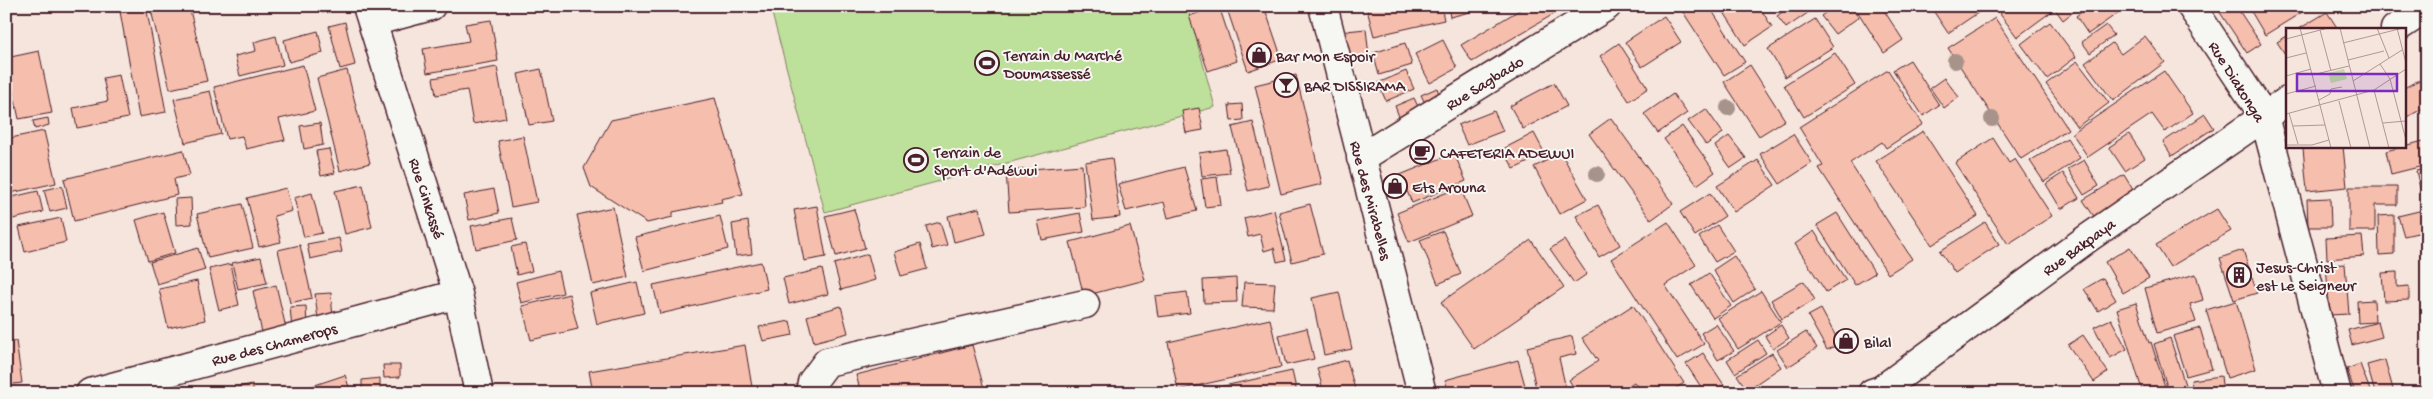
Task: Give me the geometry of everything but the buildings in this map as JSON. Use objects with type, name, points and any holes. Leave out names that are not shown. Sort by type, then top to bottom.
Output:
[{"type":"street","points":[[370,14],[431,6]]},
{"type":"street","name":"Rue des Mirabelles","points":[[1323,6],[1422,393]]},
{"type":"street","name":"Rue Sagbado","points":[[1361,158],[1607,6]]},
{"type":"street","name":"Rue Diakonga","points":[[2191,6],[2264,116],[2337,393]]},
{"type":"street","points":[[2397,28],[2427,8]]},
{"type":"street","name":"Rue Cinkassé","points":[[370,14],[458,294],[478,393]]},
{"type":"street","name":"Rue Bakpaya","points":[[1878,392],[2088,238],[2286,102]]},
{"type":"street","name":"Rue des Chamerops","points":[[90,393],[458,294]]},
{"type":"street","points":[[810,393],[812,382],[827,362],[1086,304]]},
{"type":"green space","name":"Terrain de Sport d'Adéwui","points":[[770,6],[1187,6],[1215,107],[825,212]]},
{"type":"place","name":"Bar Mon Espoir","points":[[1259,55]]},
{"type":"place","name":"Terrain du Marché Doumassessé","points":[[987,63]]},
{"type":"place","name":"BAR DISSIRAMA","points":[[1286,85]]},
{"type":"place","name":"CAFETERIA ADEWUI","points":[[1422,152]]},
{"type":"place","name":"Terrain de Sport d'Adéwui","points":[[916,160]]},
{"type":"place","name":"Ets Arouna","points":[[1395,186]]},
{"type":"place","name":"Jesus-Christ est Le Seigneur","points":[[2239,275]]},
{"type":"place","name":"Bilal","points":[[1846,341]]}]
